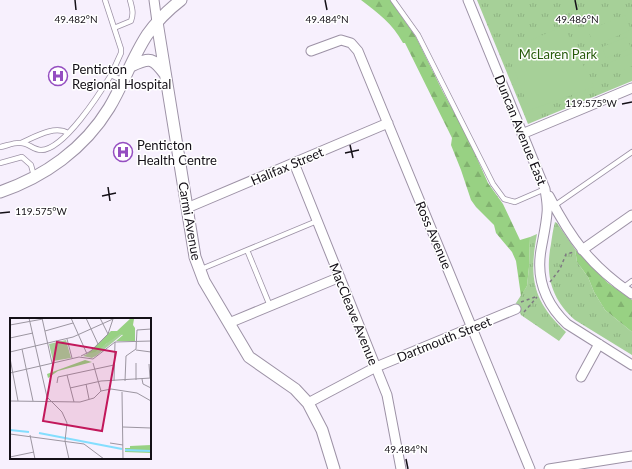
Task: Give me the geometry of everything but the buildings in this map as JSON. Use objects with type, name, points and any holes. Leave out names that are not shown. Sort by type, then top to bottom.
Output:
[{"type":"street","name":"Carmi Avenue","points":[[154,0],[195,258],[199,270],[249,357],[295,389],[308,403],[322,430],[334,469]]},
{"type":"street","points":[[0,192],[18,186],[52,167],[94,130],[109,108],[147,35],[157,22],[181,0]]},
{"type":"street","name":"Duncan Avenue East","points":[[468,0],[545,189],[547,214],[540,269],[542,287],[547,299],[559,316],[568,324],[632,365]]},
{"type":"street","name":"Ross Avenue","points":[[311,51],[342,40],[351,43],[358,51],[473,327],[530,469]]},
{"type":"street","points":[[131,66],[141,61],[152,61],[157,63],[166,75]]},
{"type":"street","points":[[522,134],[632,88]]},
{"type":"street","name":"Halifax Street","points":[[187,208],[388,123]]},
{"type":"street","name":"MacCleave Avenue","points":[[294,163],[387,395],[401,469]]},
{"type":"street","points":[[545,189],[570,234],[582,250],[598,267],[632,294]]},
{"type":"street","points":[[582,250],[632,215]]},
{"type":"street","points":[[229,323],[340,277]]},
{"type":"street","name":"Dartmouth Street","points":[[308,403],[376,367],[516,309]]},
{"type":"street","points":[[581,377],[598,344]]},
{"type":"street","points":[[549,469],[632,456]]},
{"type":"lane","points":[[21,142],[41,150],[50,148],[68,133],[85,115],[98,97],[111,75],[121,53],[105,0]]},
{"type":"lane","points":[[114,28],[131,20],[133,10],[130,0]]},
{"type":"lane","points":[[393,0],[418,35],[493,184],[504,199],[514,202],[545,189]]},
{"type":"lane","points":[[111,75],[123,81]]},
{"type":"lane","points":[[0,147],[21,142],[50,131],[62,130],[68,133]]},
{"type":"lane","points":[[554,206],[632,152]]},
{"type":"lane","points":[[0,163],[22,157],[31,165],[34,177]]},
{"type":"lane","points":[[199,270],[317,221]]},
{"type":"lane","points":[[247,250],[270,306]]},
{"type":"lane","points":[[623,288],[632,282]]},
{"type":"path","points":[[525,301],[538,296]]},
{"type":"green space","points":[[361,0],[390,0],[416,37],[467,136],[488,183],[503,204],[520,240],[530,237],[527,286],[521,296],[516,261],[512,252],[496,233],[494,225],[471,200],[451,145],[452,138],[405,43],[403,43],[385,19]]},
{"type":"green space","name":"McLaren Park","points":[[477,0],[632,0],[632,81],[528,124]]},
{"type":"green space","points":[[625,15],[631,30],[594,46],[588,30]]},
{"type":"green space","points":[[564,26],[594,87],[530,110],[511,61],[517,46]]},
{"type":"green space","points":[[626,37],[631,48],[606,58],[602,47]]},
{"type":"green space","points":[[632,53],[632,66],[613,74],[608,63]]},
{"type":"green space","points":[[555,222],[575,249],[577,262],[588,277],[594,292],[605,310],[632,332],[632,355],[575,320],[560,304],[552,286],[549,266],[549,255]]},
{"type":"green space","points":[[537,234],[533,263],[536,288],[546,310],[566,332],[559,341],[521,315],[516,303],[527,286],[530,237]]},
{"type":"green space","points":[[575,249],[608,283],[632,300],[632,332],[605,310],[594,292],[588,277],[577,262]]},
{"type":"place","name":"Penticton Regional Hospital","points":[[58,76]]},
{"type":"place","name":"Penticton Health Centre","points":[[123,152]]}]
